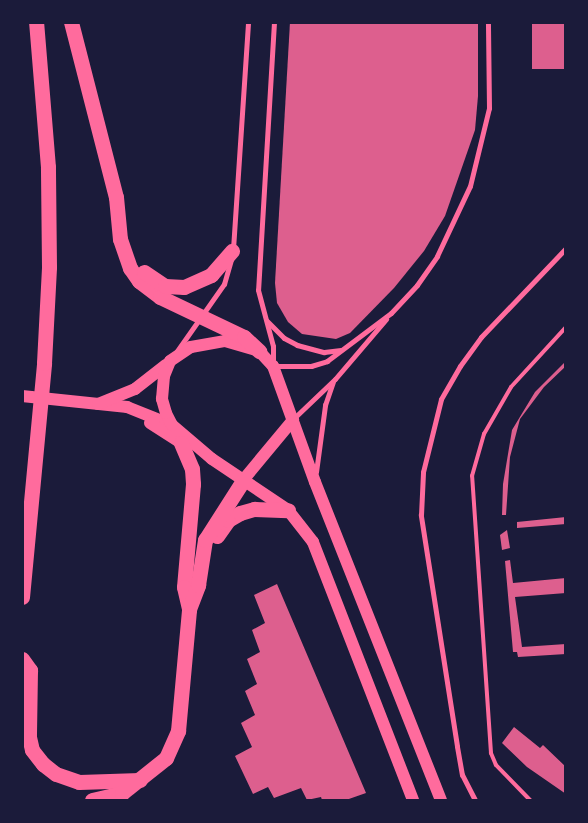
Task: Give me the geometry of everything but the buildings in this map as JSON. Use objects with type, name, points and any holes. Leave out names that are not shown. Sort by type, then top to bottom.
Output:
[{"type":"highway","points":[[22,598],[44,363],[49,267],[48,167],[36,22]]},
{"type":"highway","points":[[71,22],[118,211],[139,266],[165,286],[184,287],[205,279],[232,251]]},
{"type":"highway","points":[[118,211],[121,245],[134,275],[160,297],[244,337],[259,351]]},
{"type":"highway","points":[[182,443],[192,470],[193,484],[184,588],[189,609]]},
{"type":"highway","points":[[92,800],[122,793],[166,758],[178,731],[189,609],[209,530],[244,479]]},
{"type":"highway","points":[[204,554],[228,520],[240,513],[254,509],[288,510]]},
{"type":"highway","points":[[22,658],[30,670],[29,736],[32,750],[43,764],[56,774],[79,782],[140,780]]},
{"type":"main road","points":[[97,404],[135,389],[191,347],[225,340],[259,351],[273,366],[315,482],[442,800]]},
{"type":"main road","points":[[170,361],[164,376],[162,398],[172,426]]},
{"type":"main road","points":[[22,396],[127,407],[172,426],[212,459]]},
{"type":"main road","points":[[127,407],[182,443],[244,479],[288,510],[314,542],[413,800]]},
{"type":"main road","points":[[244,479],[293,420]]},
{"type":"street","points":[[170,361],[203,317],[224,284],[232,251],[248,22]]},
{"type":"street","points":[[274,22],[257,277],[273,366],[311,366],[344,349],[391,313]]},
{"type":"street","points":[[293,420],[335,379],[417,285],[437,256],[470,186],[489,108],[488,22]]},
{"type":"street","points":[[474,800],[462,776],[456,746],[421,515],[423,472],[441,400],[460,366],[482,337],[566,248]]},
{"type":"street","points":[[266,320],[284,338],[304,348],[324,352],[344,349]]},
{"type":"street","points":[[315,482],[325,405],[335,379]]},
{"type":"lane","points":[[530,800],[496,765],[491,753],[472,476],[484,434],[511,387],[566,327]]}]
